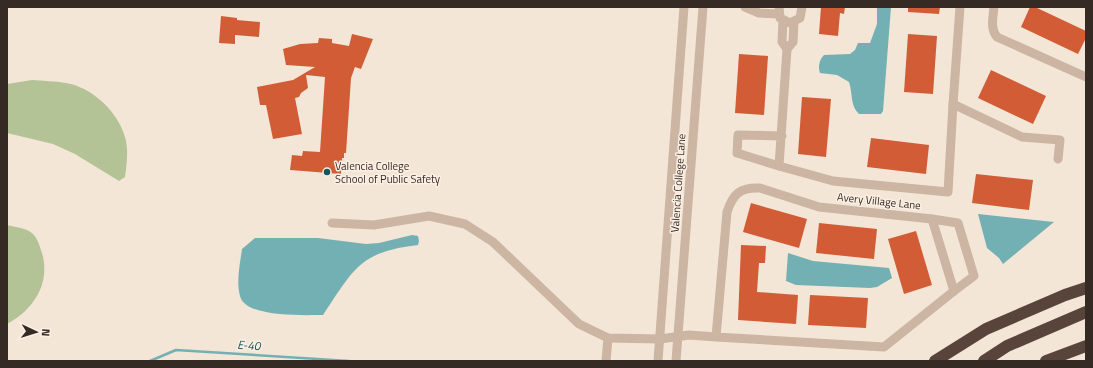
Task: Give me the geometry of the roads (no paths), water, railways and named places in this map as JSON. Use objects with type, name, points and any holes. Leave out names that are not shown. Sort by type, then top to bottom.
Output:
[{"type":"highway","points":[[935,361],[986,329],[1065,295],[1086,288]]},
{"type":"highway","points":[[984,361],[1007,346],[1086,312]]},
{"type":"highway","points":[[1046,361],[1086,346]]},
{"type":"street","name":"Valencia College Lane","points":[[658,361],[684,7]]},
{"type":"street","name":"Valencia College Lane","points":[[676,361],[703,7]]},
{"type":"street","points":[[745,7],[759,13],[780,14],[794,22]]},
{"type":"street","points":[[779,166],[787,49],[793,42],[794,22],[802,15],[802,7]]},
{"type":"street","points":[[782,136],[738,135],[737,153],[833,181],[948,192],[960,7]]},
{"type":"street","points":[[994,7],[992,27],[993,33],[996,37],[1086,77]]},
{"type":"street","points":[[780,14],[782,42],[787,49]]},
{"type":"street","points":[[953,104],[1022,137],[1060,140],[1058,159]]},
{"type":"street","name":"Avery Village Lane","points":[[716,337],[727,212],[732,199],[738,193],[752,188],[760,188],[819,207],[932,219],[954,291]]},
{"type":"street","points":[[332,223],[374,225],[429,216],[465,224],[493,242],[579,324],[608,338],[660,339],[678,336],[716,337],[884,347],[974,276],[958,223],[932,219]]},
{"type":"street","points":[[606,361],[608,338]]},
{"type":"water","points":[[877,7],[891,7],[883,111],[881,114],[859,114],[853,104],[849,82],[837,75],[820,73],[819,64],[824,55],[850,54],[855,50],[858,43],[870,43],[877,24]]},
{"type":"water","points":[[978,214],[1054,222],[1003,264],[999,258],[987,248]]},
{"type":"water","points":[[412,235],[418,236],[418,245],[383,252],[360,265],[351,274],[323,315],[290,315],[264,312],[244,303],[240,296],[238,278],[242,249],[255,238],[318,238],[366,244],[379,243]]},
{"type":"water","points":[[788,253],[813,261],[889,268],[892,278],[877,287],[870,288],[796,285],[786,281]]},
{"type":"waterway","name":"E-40","points":[[150,361],[176,350],[349,361]]},
{"type":"place","name":"Valencia College School of Public Safety","points":[[327,172]]}]
